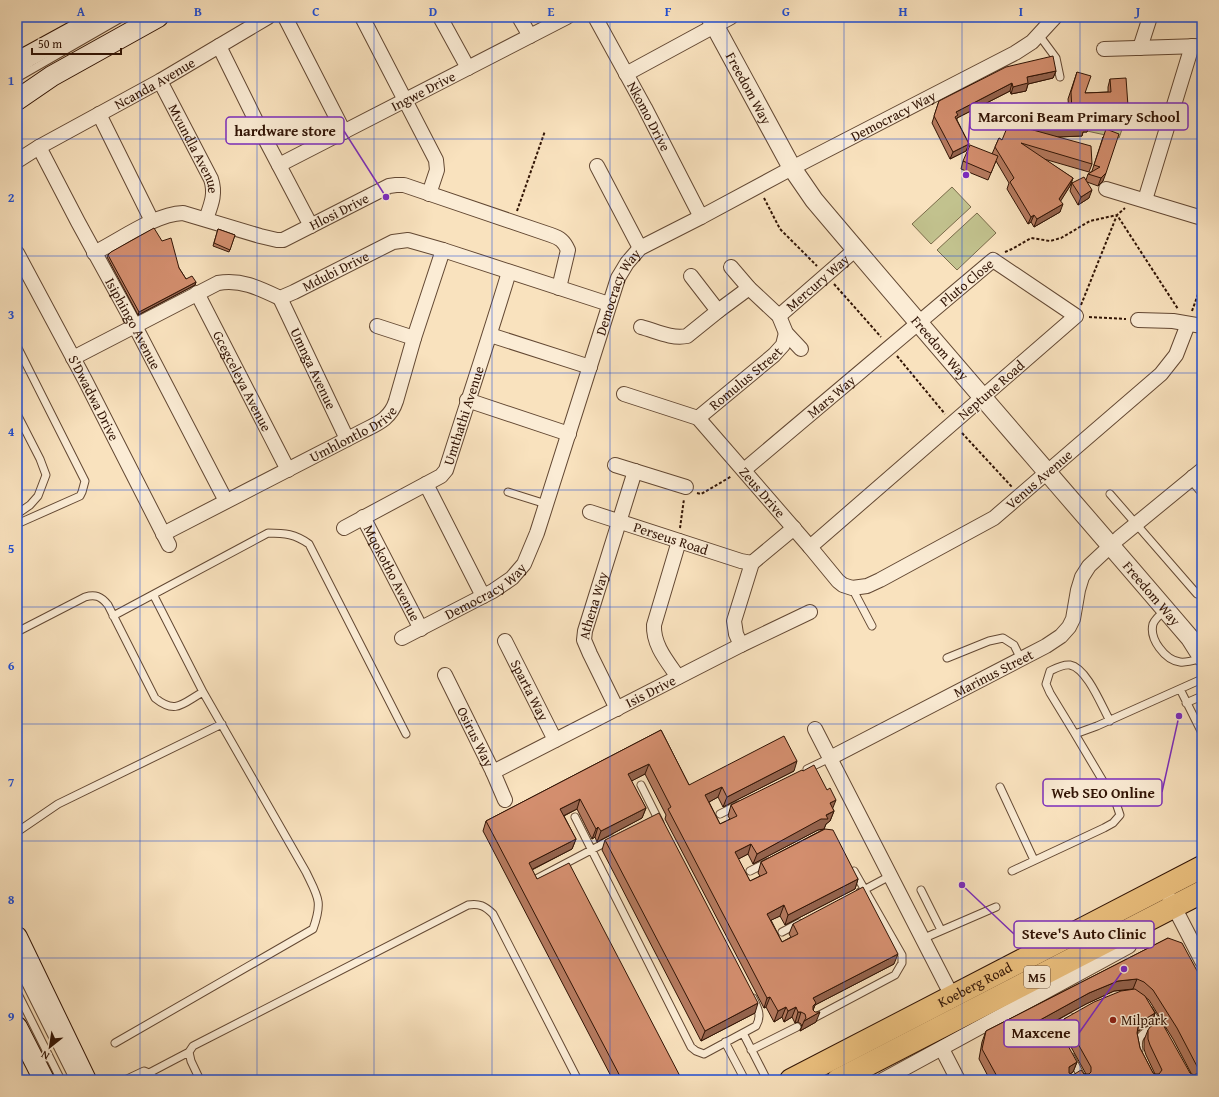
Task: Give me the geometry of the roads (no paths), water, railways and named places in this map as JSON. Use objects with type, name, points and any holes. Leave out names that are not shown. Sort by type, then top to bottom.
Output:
[{"type":"main road","points":[[17,64],[100,17]]},
{"type":"main road","points":[[17,100],[52,76],[158,17]]},
{"type":"main road","name":"Koeberg Road","points":[[791,1080],[1202,867]]},
{"type":"main road","name":"Koeberg Road","points":[[838,1080],[1202,892]]},
{"type":"main road","points":[[17,937],[86,1080]]},
{"type":"main road","points":[[17,1027],[44,1080]]},
{"type":"street","name":"Ncanda Avenue","points":[[39,147],[160,81],[268,17]]},
{"type":"street","points":[[285,17],[344,132]]},
{"type":"street","points":[[362,17],[436,160],[437,170],[429,194]]},
{"type":"street","points":[[440,17],[468,68]]},
{"type":"street","points":[[519,17],[530,36]]},
{"type":"street","name":"Ingwe Drive","points":[[279,165],[567,17]]},
{"type":"street","name":"Nkomo Drive","points":[[595,17],[701,217]]},
{"type":"street","points":[[626,74],[712,21],[731,17]]},
{"type":"street","name":"Democracy Way","points":[[402,638],[493,591],[512,578],[524,564],[538,533],[609,304],[621,271],[626,263],[640,248],[996,63],[1032,42],[1055,17]]},
{"type":"street","points":[[1140,48],[1150,17]]},
{"type":"street","name":"Freedom Way","points":[[712,21],[792,168],[814,200],[982,398],[1048,472],[1190,638],[1201,654]]},
{"type":"street","points":[[219,46],[311,226]]},
{"type":"street","points":[[1104,49],[1197,46],[1140,199]]},
{"type":"street","name":"Mvundla Avenue","points":[[160,81],[211,179],[214,188],[206,219]]},
{"type":"street","points":[[99,114],[152,222]]},
{"type":"street","points":[[17,161],[39,147]]},
{"type":"street","name":"Isiphingo Avenue","points":[[39,147],[94,254],[135,326],[226,501]]},
{"type":"street","points":[[597,166],[640,248]]},
{"type":"street","name":"Hlosi Drive","points":[[94,254],[152,222],[167,215],[178,213],[206,219],[260,236],[283,240],[389,186],[396,184],[404,185],[552,234],[561,239],[566,244],[568,250],[559,288]]},
{"type":"street","points":[[1106,189],[1202,218]]},
{"type":"street","name":"Mdubi Drive","points":[[280,298],[393,242],[408,240],[609,304]]},
{"type":"street","name":"Mercury Way","points":[[779,316],[856,249]]},
{"type":"street","name":"Umhlontlo Drive","points":[[166,539],[226,501],[381,422],[393,410],[414,338],[443,250]]},
{"type":"street","name":"S'Dwadwa Drive","points":[[17,253],[166,539]]},
{"type":"street","name":"Pluto Close","points":[[919,323],[993,260],[1076,316]]},
{"type":"street","points":[[731,267],[749,288],[779,316],[786,333],[801,349]]},
{"type":"street","name":"Umthathi Avenue","points":[[344,528],[441,476],[446,470],[467,400],[490,335],[509,272]]},
{"type":"street","points":[[691,276],[718,311]]},
{"type":"street","points":[[73,358],[218,283],[230,281],[242,283],[280,298]]},
{"type":"street","points":[[641,327],[668,335],[681,337],[687,336],[749,288]]},
{"type":"street","name":"Gcegceleya Avenue","points":[[197,293],[288,470]]},
{"type":"street","name":"Umnga Avenue","points":[[280,298],[347,439]]},
{"type":"street","name":"Neptune Road","points":[[810,547],[1076,316]]},
{"type":"street","points":[[1138,320],[1173,322],[1202,326]]},
{"type":"street","name":"Mars Way","points":[[744,470],[919,323]]},
{"type":"street","name":"Venus Avenue","points":[[852,588],[867,586],[880,580],[986,524],[1161,374],[1176,355],[1188,324]]},
{"type":"street","points":[[377,326],[414,338]]},
{"type":"street","name":"Romulus Street","points":[[698,418],[774,355],[783,345],[786,333]]},
{"type":"street","points":[[490,335],[590,367]]},
{"type":"street","points":[[624,394],[698,418]]},
{"type":"street","points":[[467,400],[569,434]]},
{"type":"street","name":"Zeus Drive","points":[[698,418],[838,581],[852,588]]},
{"type":"street","points":[[615,465],[685,489]]},
{"type":"street","name":"Athena Way","points":[[617,709],[584,640],[585,631],[635,471]]},
{"type":"street","name":"Marinus Street","points":[[830,758],[1046,646],[1061,636],[1070,627],[1082,577],[1089,566],[1136,524],[1199,478]]},
{"type":"street","points":[[426,484],[483,596]]},
{"type":"street","name":"Perseus Road","points":[[590,512],[747,563],[752,563]]},
{"type":"street","name":"Mqokotho Avenue","points":[[363,517],[421,629]]},
{"type":"street","points":[[741,645],[736,634],[734,622],[752,563],[794,528]]},
{"type":"street","points":[[678,677],[657,644],[654,634],[654,624],[679,541]]},
{"type":"street","name":"Isis Drive","points":[[493,772],[741,645],[810,612]]},
{"type":"street","name":"Sparta Way","points":[[505,640],[555,740]]},
{"type":"street","name":"Osirus Way","points":[[445,675],[493,772],[505,800]]},
{"type":"street","points":[[815,729],[952,996]]},
{"type":"street","points":[[1163,887],[1202,961]]},
{"type":"street","points":[[882,1080],[1129,946]]},
{"type":"street","points":[[942,1048],[958,1080]]},
{"type":"lane","points":[[17,78],[123,17]]},
{"type":"lane","points":[[31,81],[143,17]]},
{"type":"lane","points":[[1039,35],[1056,58],[1060,77]]},
{"type":"lane","points":[[17,346],[84,481],[80,496],[17,524]]},
{"type":"lane","points":[[17,414],[40,458],[46,475],[38,496],[30,505],[17,514]]},
{"type":"lane","points":[[508,492],[546,504]]},
{"type":"lane","points":[[1110,494],[1197,594]]},
{"type":"lane","points":[[114,616],[154,596],[268,533],[283,533],[299,537],[309,544],[406,734]]},
{"type":"lane","points":[[852,588],[872,626]]},
{"type":"lane","points":[[17,632],[84,597],[93,594],[104,600],[114,616],[155,698],[170,707],[176,707],[203,692]]},
{"type":"lane","points":[[115,1043],[313,929],[318,914],[318,897],[306,872],[203,692],[154,596]]},
{"type":"lane","points":[[1166,610],[1153,623],[1152,633],[1157,645],[1166,655],[1176,661],[1182,662],[1201,654]]},
{"type":"lane","points":[[947,658],[989,641],[1003,638],[1009,640],[1014,645],[1021,659]]},
{"type":"lane","points":[[1012,871],[1104,828],[1113,823],[1120,815],[1116,803],[1076,734],[1050,693],[1046,684],[1050,671],[1060,666],[1070,665],[1080,670],[1110,721]]},
{"type":"lane","points":[[1076,734],[1110,721],[1202,679]]},
{"type":"lane","points":[[1180,689],[1202,733]]},
{"type":"lane","points":[[1186,703],[1202,696]]},
{"type":"lane","points":[[17,832],[58,804],[222,724]]},
{"type":"lane","points":[[800,773],[830,758]]},
{"type":"lane","points":[[641,786],[653,818],[664,830]]},
{"type":"lane","points":[[1000,787],[1034,860]]},
{"type":"lane","points":[[720,814],[747,800]]},
{"type":"lane","points":[[574,817],[692,1047],[696,1051],[704,1054],[756,1026],[759,1022],[760,1014],[758,1007],[750,993]]},
{"type":"lane","points":[[536,879],[618,836]]},
{"type":"lane","points":[[750,871],[777,857]]},
{"type":"lane","points":[[814,1018],[895,975],[902,963],[902,955],[850,864]]},
{"type":"lane","points":[[850,897],[890,876]]},
{"type":"lane","points":[[921,890],[942,930]]},
{"type":"lane","points":[[125,1080],[144,1071],[149,1072],[189,1052],[193,1046],[468,905],[476,904],[486,907],[493,914],[578,1080]]},
{"type":"lane","points":[[922,939],[996,907]]},
{"type":"lane","points":[[782,932],[809,918]]},
{"type":"lane","points":[[17,966],[74,1080]]},
{"type":"lane","points":[[17,992],[61,1080]]},
{"type":"lane","points":[[1145,1003],[1165,1036]]},
{"type":"lane","points":[[1060,1038],[1051,1029],[1074,1015]]},
{"type":"lane","points":[[1140,1055],[1139,1039],[1142,1034],[1159,1025]]},
{"type":"lane","points":[[751,1050],[797,1027]]},
{"type":"lane","points":[[742,1033],[767,1080]]},
{"type":"lane","points":[[725,1042],[745,1080]]},
{"type":"lane","points":[[1066,1048],[1079,1077]]},
{"type":"lane","points":[[189,1052],[191,1061],[200,1080]]},
{"type":"lane","points":[[149,1072],[156,1080]]},
{"type":"place","name":"Marconi Beam Primary School","points":[[966,175]]},
{"type":"place","name":"hardware store","points":[[386,197]]},
{"type":"place","name":"Web SEO Online","points":[[1179,716]]},
{"type":"place","name":"Steve'S Auto Clinic","points":[[962,885]]},
{"type":"place","name":"Maxcene","points":[[1124,969]]},
{"type":"place","name":"Milpark","points":[[1113,1020]]}]
